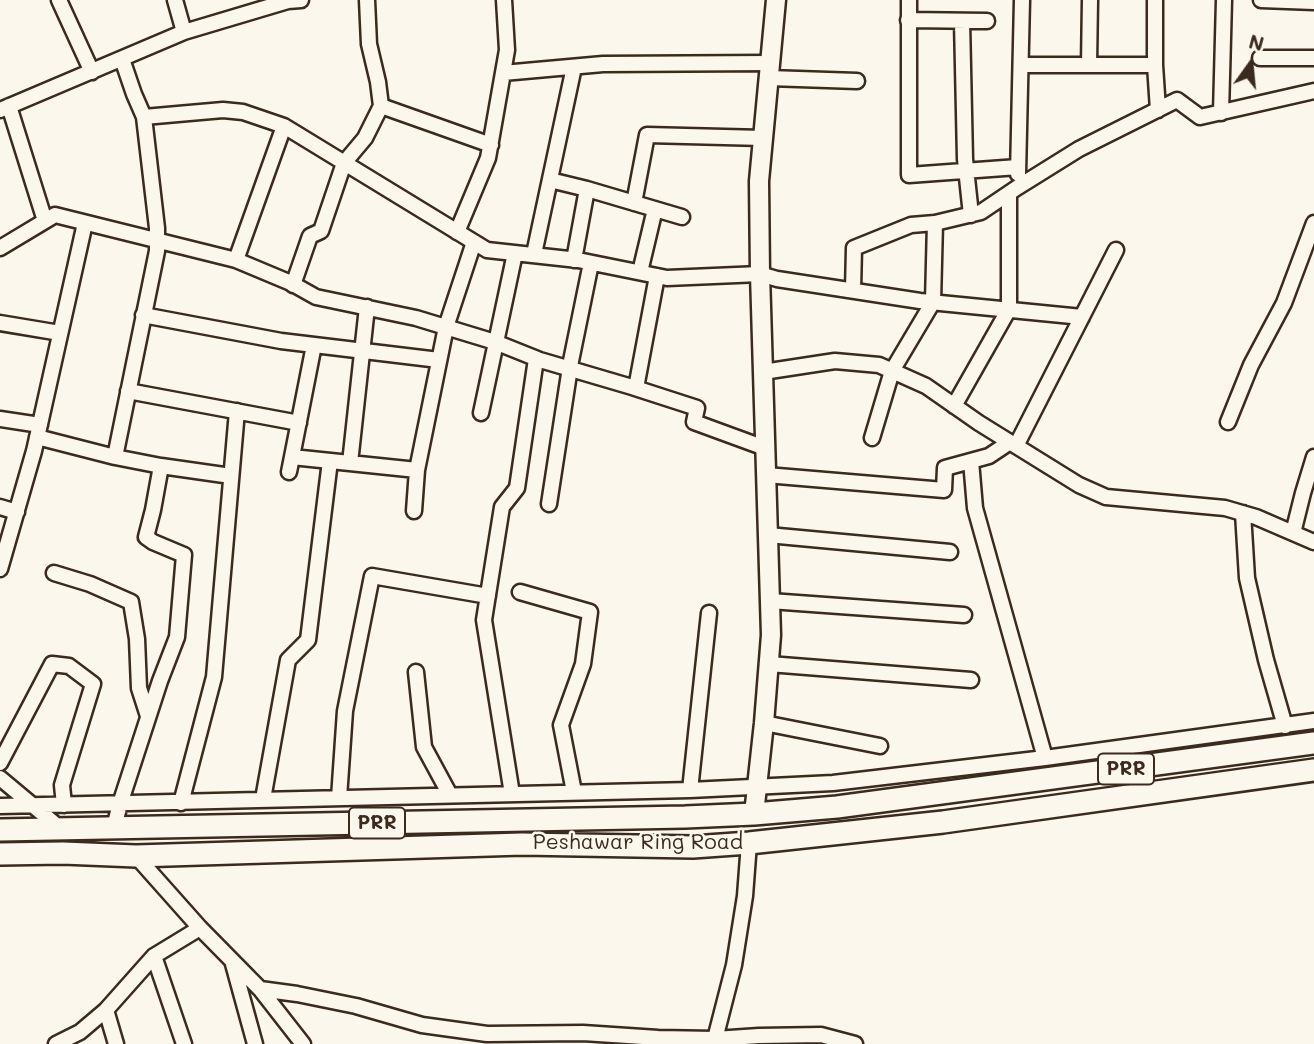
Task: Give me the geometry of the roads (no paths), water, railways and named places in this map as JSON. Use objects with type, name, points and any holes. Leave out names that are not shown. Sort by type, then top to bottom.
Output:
[{"type":"highway","points":[[1306,744],[1308,770]]},
{"type":"highway","name":"Peshawar Ring Road","points":[[0,830],[754,814],[849,805],[1306,744]]},
{"type":"highway","name":"Peshawar Ring Road","points":[[0,854],[136,856],[522,844],[693,847],[943,821],[1308,770]]},
{"type":"main road","points":[[754,814],[765,723],[771,635],[760,274],[760,181],[776,0]]},
{"type":"street","points":[[59,0],[92,72]]},
{"type":"street","points":[[175,0],[184,32]]},
{"type":"street","points":[[45,221],[4,108],[184,32],[288,1],[302,0]]},
{"type":"street","points":[[293,285],[310,236],[321,231],[344,163],[365,138],[381,106],[369,44],[367,0]]},
{"type":"street","points":[[457,232],[491,145],[507,50],[505,0]]},
{"type":"street","points":[[909,0],[909,175],[1018,167]]},
{"type":"street","points":[[954,406],[1009,309],[1013,190],[1018,167],[1022,0]]},
{"type":"street","points":[[1089,65],[1090,0]]},
{"type":"street","points":[[1155,0],[1158,110]]},
{"type":"street","points":[[1221,113],[1224,0]]},
{"type":"street","points":[[1261,0],[1314,2]]},
{"type":"street","points":[[908,20],[987,21]]},
{"type":"street","points":[[962,21],[971,215]]},
{"type":"street","points":[[1260,58],[1314,58]]},
{"type":"street","points":[[115,457],[157,251],[157,228],[144,117],[122,59]]},
{"type":"street","points":[[503,73],[603,64],[769,70],[857,82]]},
{"type":"street","points":[[1021,65],[1155,65]]},
{"type":"street","points":[[534,254],[574,67]]},
{"type":"street","points":[[853,290],[854,248],[911,225],[935,223],[981,212],[1079,149],[1177,100],[1200,117],[1314,91]]},
{"type":"street","points":[[381,106],[491,145]]},
{"type":"street","points":[[144,117],[223,110],[243,112],[284,126],[487,250],[574,260],[667,278],[760,274],[777,279],[933,302],[1083,317]]},
{"type":"street","points":[[236,260],[284,126]]},
{"type":"street","points":[[634,202],[648,135],[763,138]]},
{"type":"street","points":[[550,180],[682,217]]},
{"type":"street","points":[[574,260],[587,189]]},
{"type":"street","points":[[640,272],[655,209]]},
{"type":"street","points":[[0,248],[55,215],[236,260],[316,297],[416,318],[495,342],[536,359],[696,408],[694,422],[765,448]]},
{"type":"street","points":[[0,569],[38,431],[85,223]]},
{"type":"street","points":[[872,438],[892,371],[933,302],[935,223]]},
{"type":"street","points":[[1228,422],[1251,365],[1284,303],[1314,223]]},
{"type":"street","points":[[414,510],[417,470],[446,327],[474,242]]},
{"type":"street","points":[[766,475],[944,490],[945,468],[989,456],[1013,444],[1083,317],[1116,250]]},
{"type":"street","points":[[481,413],[515,253]]},
{"type":"street","points":[[548,505],[569,369],[592,263]]},
{"type":"street","points":[[636,388],[657,276]]},
{"type":"street","points":[[350,463],[367,307]]},
{"type":"street","points":[[143,316],[281,341],[439,360]]},
{"type":"street","points":[[0,323],[60,333]]},
{"type":"street","points":[[289,472],[314,345]]},
{"type":"street","points":[[512,794],[484,620],[502,508],[517,488],[536,359]]},
{"type":"street","points":[[763,372],[835,360],[879,365],[926,386],[1079,485],[1107,497],[1226,508],[1256,517],[1314,542]]},
{"type":"street","points":[[128,391],[299,423]]},
{"type":"street","points":[[181,803],[214,677],[237,411]]},
{"type":"street","points":[[0,419],[115,457],[231,476]]},
{"type":"street","points":[[292,457],[417,470]]},
{"type":"street","points":[[1293,533],[1308,495],[1314,457]]},
{"type":"street","points":[[263,799],[288,660],[308,640],[330,461]]},
{"type":"street","points":[[971,461],[975,508],[1045,758]]},
{"type":"street","points":[[114,827],[160,681],[177,637],[184,555],[146,537],[161,466]]},
{"type":"street","points":[[0,506],[17,512]]},
{"type":"street","points":[[1243,513],[1247,578],[1285,726]]},
{"type":"street","points":[[768,535],[950,552]]},
{"type":"street","points":[[54,573],[90,584],[131,602],[137,639],[139,688],[149,716]]},
{"type":"street","points":[[339,798],[345,712],[372,576],[488,596]]},
{"type":"street","points":[[520,592],[590,612],[583,664],[561,725],[574,792]]},
{"type":"street","points":[[770,601],[964,615]]},
{"type":"street","points":[[690,790],[709,613]]},
{"type":"street","points":[[0,763],[52,664],[69,666],[93,684],[62,785],[64,805]]},
{"type":"street","points":[[768,664],[971,680]]},
{"type":"street","points":[[416,672],[424,747],[450,795]]},
{"type":"street","points":[[0,806],[758,788],[833,783],[1045,758],[1314,721]]},
{"type":"street","points":[[765,723],[880,746]]},
{"type":"street","points":[[0,778],[61,829]]},
{"type":"street","points":[[713,1042],[734,965],[745,896],[749,843]]},
{"type":"street","points":[[136,856],[200,928],[260,989],[303,1044]]},
{"type":"street","points":[[56,1044],[80,1032],[106,1010],[154,957],[200,928]]},
{"type":"street","points":[[154,957],[184,1044]]},
{"type":"street","points":[[232,960],[256,1044]]},
{"type":"street","points":[[260,989],[356,1006],[422,1025],[487,1034],[583,1033],[713,1042],[759,1036],[821,1035],[855,1044]]},
{"type":"street","points":[[106,1010],[116,1044]]}]
